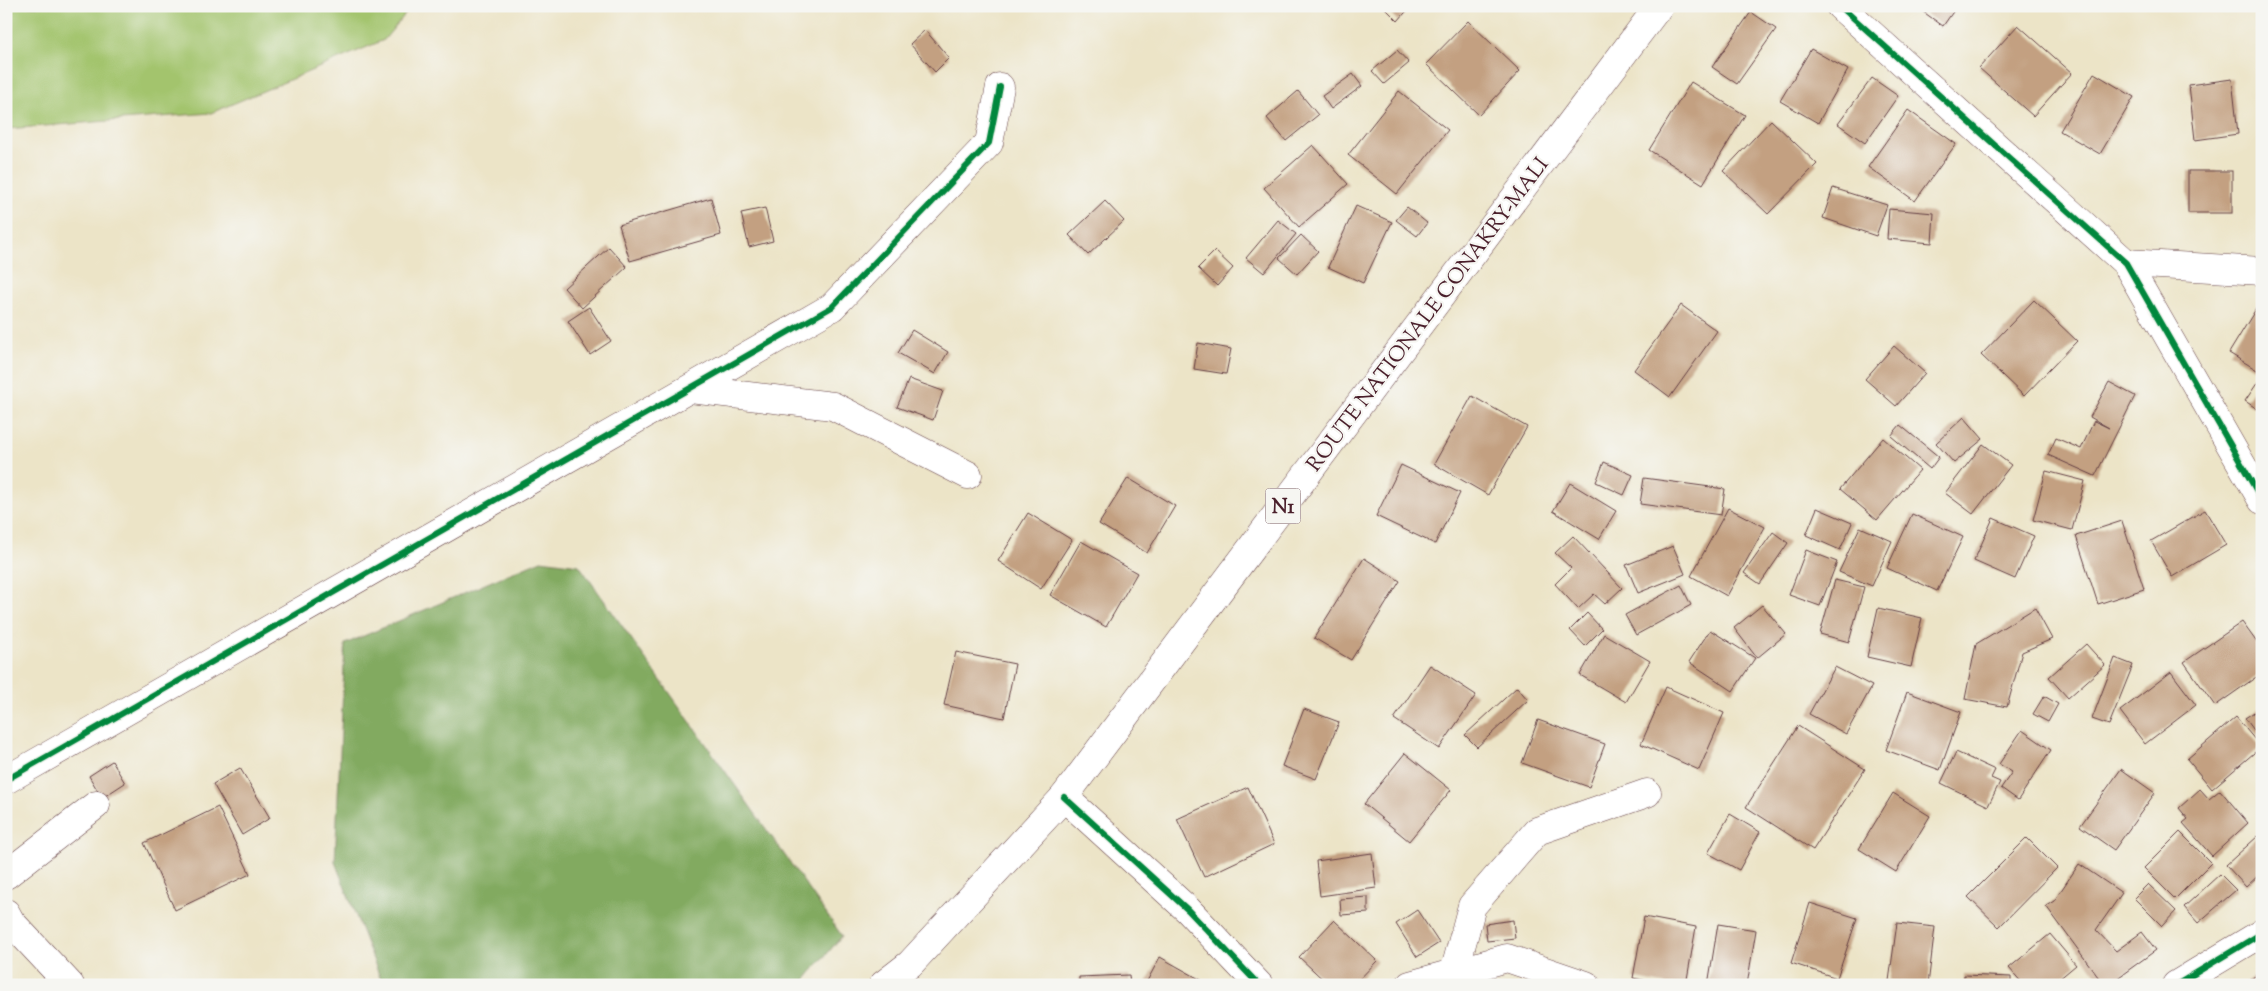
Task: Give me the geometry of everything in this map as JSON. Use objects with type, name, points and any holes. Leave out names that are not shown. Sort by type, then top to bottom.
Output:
[{"type":"main road","name":"ROUTE NATIONALE CONAKRY-MALI","points":[[883,985],[910,964],[1064,797],[1659,6]]},
{"type":"main road","points":[[1840,6],[2126,263],[2262,500]]},
{"type":"main road","points":[[6,780],[832,307],[989,143],[1000,87]]},
{"type":"main road","points":[[2126,263],[2262,271]]},
{"type":"main road","points":[[690,389],[833,406],[968,475]]},
{"type":"main road","points":[[1454,973],[1472,906],[1536,831],[1646,793]]},
{"type":"main road","points":[[1064,797],[1188,910],[1259,985]]},
{"type":"main road","points":[[6,875],[96,805]]},
{"type":"main road","points":[[6,913],[10,922],[70,985]]},
{"type":"main road","points":[[2176,985],[2262,933]]},
{"type":"main road","points":[[1410,985],[1507,958],[1586,985]]},
{"type":"green space","points":[[6,6],[412,6],[384,40],[211,113],[6,129]]},
{"type":"green space","points":[[541,560],[579,565],[842,936],[801,985],[383,985],[335,862],[345,644]]},
{"type":"building","points":[[1383,6],[1411,6],[1398,21]]},
{"type":"building","points":[[1915,6],[1957,6],[1943,26]]},
{"type":"building","points":[[1751,12],[1776,29],[1737,84],[1712,67]]},
{"type":"building","points":[[1468,21],[1520,71],[1479,115],[1426,64]]},
{"type":"building","points":[[2018,25],[2072,73],[2033,116],[1979,68]]},
{"type":"building","points":[[925,30],[949,58],[935,72],[910,44]]},
{"type":"building","points":[[1811,49],[1848,70],[1818,123],[1780,101]]},
{"type":"building","points":[[1397,50],[1409,63],[1384,84],[1372,71]]},
{"type":"building","points":[[2094,73],[2134,97],[2100,154],[2060,131]]},
{"type":"building","points":[[1353,74],[1362,86],[1331,109],[1322,96]]},
{"type":"building","points":[[1872,78],[1898,96],[1865,143],[1838,124]]},
{"type":"building","points":[[2232,79],[2238,134],[2195,140],[2189,85]]},
{"type":"building","points":[[1691,82],[1745,115],[1703,184],[1649,150]]},
{"type":"building","points":[[1298,91],[1318,115],[1286,141],[1267,118]]},
{"type":"building","points":[[1399,91],[1448,130],[1397,194],[1348,155]]},
{"type":"building","points":[[1908,110],[1956,144],[1915,201],[1868,167]]},
{"type":"building","points":[[1771,120],[1817,164],[1768,214],[1723,171]]},
{"type":"building","points":[[1313,145],[1348,184],[1299,227],[1264,188]]},
{"type":"building","points":[[2188,171],[2232,171],[2232,213],[2188,213]]},
{"type":"building","points":[[1833,188],[1887,205],[1876,236],[1823,218]]},
{"type":"building","points":[[711,198],[721,235],[630,261],[619,225]]},
{"type":"building","points":[[1105,201],[1124,221],[1088,255],[1069,235]]},
{"type":"building","points":[[1356,206],[1392,222],[1363,283],[1328,267]]},
{"type":"building","points":[[1407,207],[1427,223],[1417,236],[1396,220]]},
{"type":"building","points":[[765,208],[773,241],[749,247],[741,213]]},
{"type":"building","points":[[1889,209],[1934,213],[1932,243],[1887,239]]},
{"type":"building","points":[[1278,220],[1296,234],[1264,273],[1246,258]]},
{"type":"building","points":[[1301,235],[1318,251],[1297,274],[1279,258]]},
{"type":"building","points":[[609,247],[627,267],[582,308],[564,288]]},
{"type":"building","points":[[1215,251],[1233,268],[1217,286],[1198,268]]},
{"type":"building","points":[[2034,300],[2077,341],[2024,396],[1981,355]]},
{"type":"building","points":[[2259,304],[2262,305],[2262,373],[2229,353]]},
{"type":"building","points":[[1681,305],[1717,331],[1670,397],[1634,370]]},
{"type":"building","points":[[589,307],[611,341],[590,355],[568,321]]},
{"type":"building","points":[[912,330],[948,352],[935,374],[898,353]]},
{"type":"building","points":[[1198,343],[1231,349],[1226,374],[1194,369]]},
{"type":"building","points":[[1894,346],[1925,373],[1896,406],[1865,379]]},
{"type":"building","points":[[2262,376],[2262,412],[2245,401]]},
{"type":"building","points":[[909,379],[943,391],[933,420],[897,407]]},
{"type":"building","points":[[2109,382],[2135,396],[2095,476],[2048,455],[2056,438],[2081,449],[2094,421],[2109,428],[2090,417]]},
{"type":"building","points":[[1472,396],[1527,427],[1488,495],[1434,464]]},
{"type":"building","points":[[1964,417],[1983,439],[1954,463],[1936,443]]},
{"type":"building","points":[[1900,425],[1939,457],[1930,469],[1891,436]]},
{"type":"building","points":[[1883,438],[1920,470],[1877,520],[1840,489]]},
{"type":"building","points":[[1983,444],[2011,465],[1973,514],[1945,493]]},
{"type":"building","points":[[1604,462],[1633,475],[1624,495],[1596,482]]},
{"type":"building","points":[[1401,465],[1460,493],[1435,544],[1376,516]]},
{"type":"building","points":[[2046,471],[2085,481],[2072,530],[2033,520]]},
{"type":"building","points":[[1128,478],[1175,506],[1147,553],[1099,524]]},
{"type":"building","points":[[1644,478],[1725,489],[1721,515],[1640,504]]},
{"type":"building","points":[[1570,483],[1616,511],[1599,539],[1553,511]]},
{"type":"building","points":[[1728,508],[1765,527],[1727,596],[1691,576]]},
{"type":"building","points":[[1817,508],[1852,523],[1840,550],[1806,535]]},
{"type":"building","points":[[2205,510],[2226,545],[2172,577],[2151,541]]},
{"type":"building","points":[[1028,513],[1072,540],[1041,589],[998,561]]},
{"type":"building","points":[[1912,514],[1963,537],[1937,591],[1887,568]]},
{"type":"building","points":[[1993,518],[2034,536],[2015,579],[1974,561]]},
{"type":"building","points":[[2122,521],[2144,589],[2098,604],[2076,536]]},
{"type":"building","points":[[1860,527],[1892,541],[1872,586],[1839,572]]},
{"type":"building","points":[[1773,532],[1788,543],[1760,584],[1744,573]]},
{"type":"building","points":[[1573,536],[1622,588],[1605,604],[1594,594],[1578,609],[1555,584],[1571,568],[1555,553]]},
{"type":"building","points":[[1081,541],[1137,573],[1106,627],[1050,595]]},
{"type":"building","points":[[1673,546],[1685,574],[1638,593],[1626,565]]},
{"type":"building","points":[[1806,550],[1837,562],[1820,606],[1789,595]]},
{"type":"building","points":[[1364,558],[1400,581],[1351,660],[1314,638]]},
{"type":"building","points":[[1835,580],[1864,587],[1849,642],[1820,634]]},
{"type":"building","points":[[1681,585],[1691,605],[1636,635],[1625,615]]},
{"type":"building","points":[[1762,605],[1786,634],[1757,658],[1734,628]]},
{"type":"building","points":[[1878,608],[1922,618],[1911,667],[1867,657]]},
{"type":"building","points":[[2035,608],[2052,639],[2022,652],[2007,707],[1965,699],[1976,644]]},
{"type":"building","points":[[1587,613],[1602,629],[1585,646],[1570,630]]},
{"type":"building","points":[[2242,622],[2258,644],[2262,642],[2262,673],[2215,706],[2184,662]]},
{"type":"building","points":[[1710,630],[1755,658],[1733,691],[1689,662]]},
{"type":"building","points":[[1604,634],[1650,661],[1626,702],[1580,675]]},
{"type":"building","points":[[2086,644],[2105,665],[2068,698],[2049,677]]},
{"type":"building","points":[[956,652],[1015,664],[1004,718],[944,705]]},
{"type":"building","points":[[2115,658],[2133,665],[2109,725],[2092,719]]},
{"type":"building","points":[[1430,665],[1476,695],[1439,749],[1394,719]]},
{"type":"building","points":[[1835,667],[1872,686],[1846,734],[1809,714]]},
{"type":"building","points":[[2171,672],[2196,705],[2145,744],[2120,711]]},
{"type":"building","points":[[1517,687],[1528,700],[1477,747],[1465,735]]},
{"type":"building","points":[[1666,687],[1724,713],[1699,770],[1641,744]]},
{"type":"building","points":[[1907,692],[1961,712],[1940,770],[1886,750]]},
{"type":"building","points":[[2044,696],[2058,704],[2048,722],[2033,714]]},
{"type":"building","points":[[2262,707],[2262,741],[2245,718]]},
{"type":"building","points":[[1304,709],[1339,722],[1316,779],[1282,766]]},
{"type":"building","points":[[2236,717],[2261,747],[2212,789],[2187,759]]},
{"type":"building","points":[[1538,720],[1605,744],[1589,787],[1522,763]]},
{"type":"building","points":[[1798,726],[1865,769],[1813,850],[1746,807]]},
{"type":"building","points":[[2022,730],[2051,750],[2018,800],[2001,788],[2012,772],[1999,764]]},
{"type":"building","points":[[1956,752],[1995,770],[1991,778],[2000,782],[1988,806],[1941,783]]},
{"type":"building","points":[[1405,753],[1451,790],[1409,841],[1364,804]]},
{"type":"building","points":[[112,761],[125,783],[102,798],[89,776]]},
{"type":"building","points":[[240,768],[270,818],[242,835],[213,784]]},
{"type":"building","points":[[2121,769],[2155,793],[2114,850],[2080,826]]},
{"type":"building","points":[[1248,787],[1274,844],[1204,877],[1177,819]]},
{"type":"building","points":[[2200,789],[2209,799],[2220,790],[2248,823],[2212,856],[2183,823],[2188,819],[2179,808]]},
{"type":"building","points":[[1893,793],[1930,816],[1896,872],[1859,849]]},
{"type":"building","points":[[218,807],[250,874],[175,910],[144,843]]},
{"type":"building","points":[[1730,814],[1760,832],[1739,870],[1708,853]]},
{"type":"building","points":[[2180,832],[2211,863],[2175,899],[2144,868]]},
{"type":"building","points":[[2258,836],[2262,840],[2262,872],[2246,887],[2226,865]]},
{"type":"building","points":[[2027,838],[2057,868],[1999,927],[1968,897]]},
{"type":"building","points":[[1372,853],[1376,888],[1320,896],[1316,861]]},
{"type":"building","points":[[2079,864],[2122,893],[2096,930],[2116,951],[2142,932],[2156,950],[2108,985],[2104,985],[2046,906],[2054,901]]},
{"type":"building","points":[[2220,874],[2236,890],[2198,923],[2184,907]]},
{"type":"building","points":[[2148,884],[2176,911],[2162,926],[2134,898]]},
{"type":"building","points":[[1368,897],[1368,913],[1341,915],[1340,899]]},
{"type":"building","points":[[1810,903],[1857,918],[1837,978],[1791,963]]},
{"type":"building","points":[[1417,910],[1439,943],[1417,957],[1396,924]]},
{"type":"building","points":[[1644,917],[1696,927],[1686,985],[1667,985],[1633,978]]},
{"type":"building","points":[[1334,920],[1377,961],[1354,985],[1329,985],[1299,957]]},
{"type":"building","points":[[1513,920],[1515,938],[1487,941],[1485,924]]},
{"type":"building","points":[[1897,923],[1935,927],[1928,985],[1889,981]]},
{"type":"building","points":[[1718,924],[1756,930],[1747,985],[1708,985]]},
{"type":"building","points":[[2050,934],[2076,965],[2052,985],[2024,985],[2009,968]]},
{"type":"building","points":[[1160,957],[1210,985],[1145,985]]},
{"type":"building","points":[[2262,971],[2262,985],[2243,985]]},
{"type":"building","points":[[1129,975],[1130,985],[1079,985],[1079,977]]},
{"type":"building","points":[[1964,975],[2011,977],[2011,985],[1964,985]]},
{"type":"cycle path","points":[[1840,6],[2126,263],[2262,500]]},
{"type":"cycle path","points":[[6,780],[832,307],[989,143],[1000,87]]},
{"type":"cycle path","points":[[1064,797],[1188,910],[1259,985]]},
{"type":"cycle path","points":[[2176,985],[2262,933]]}]
